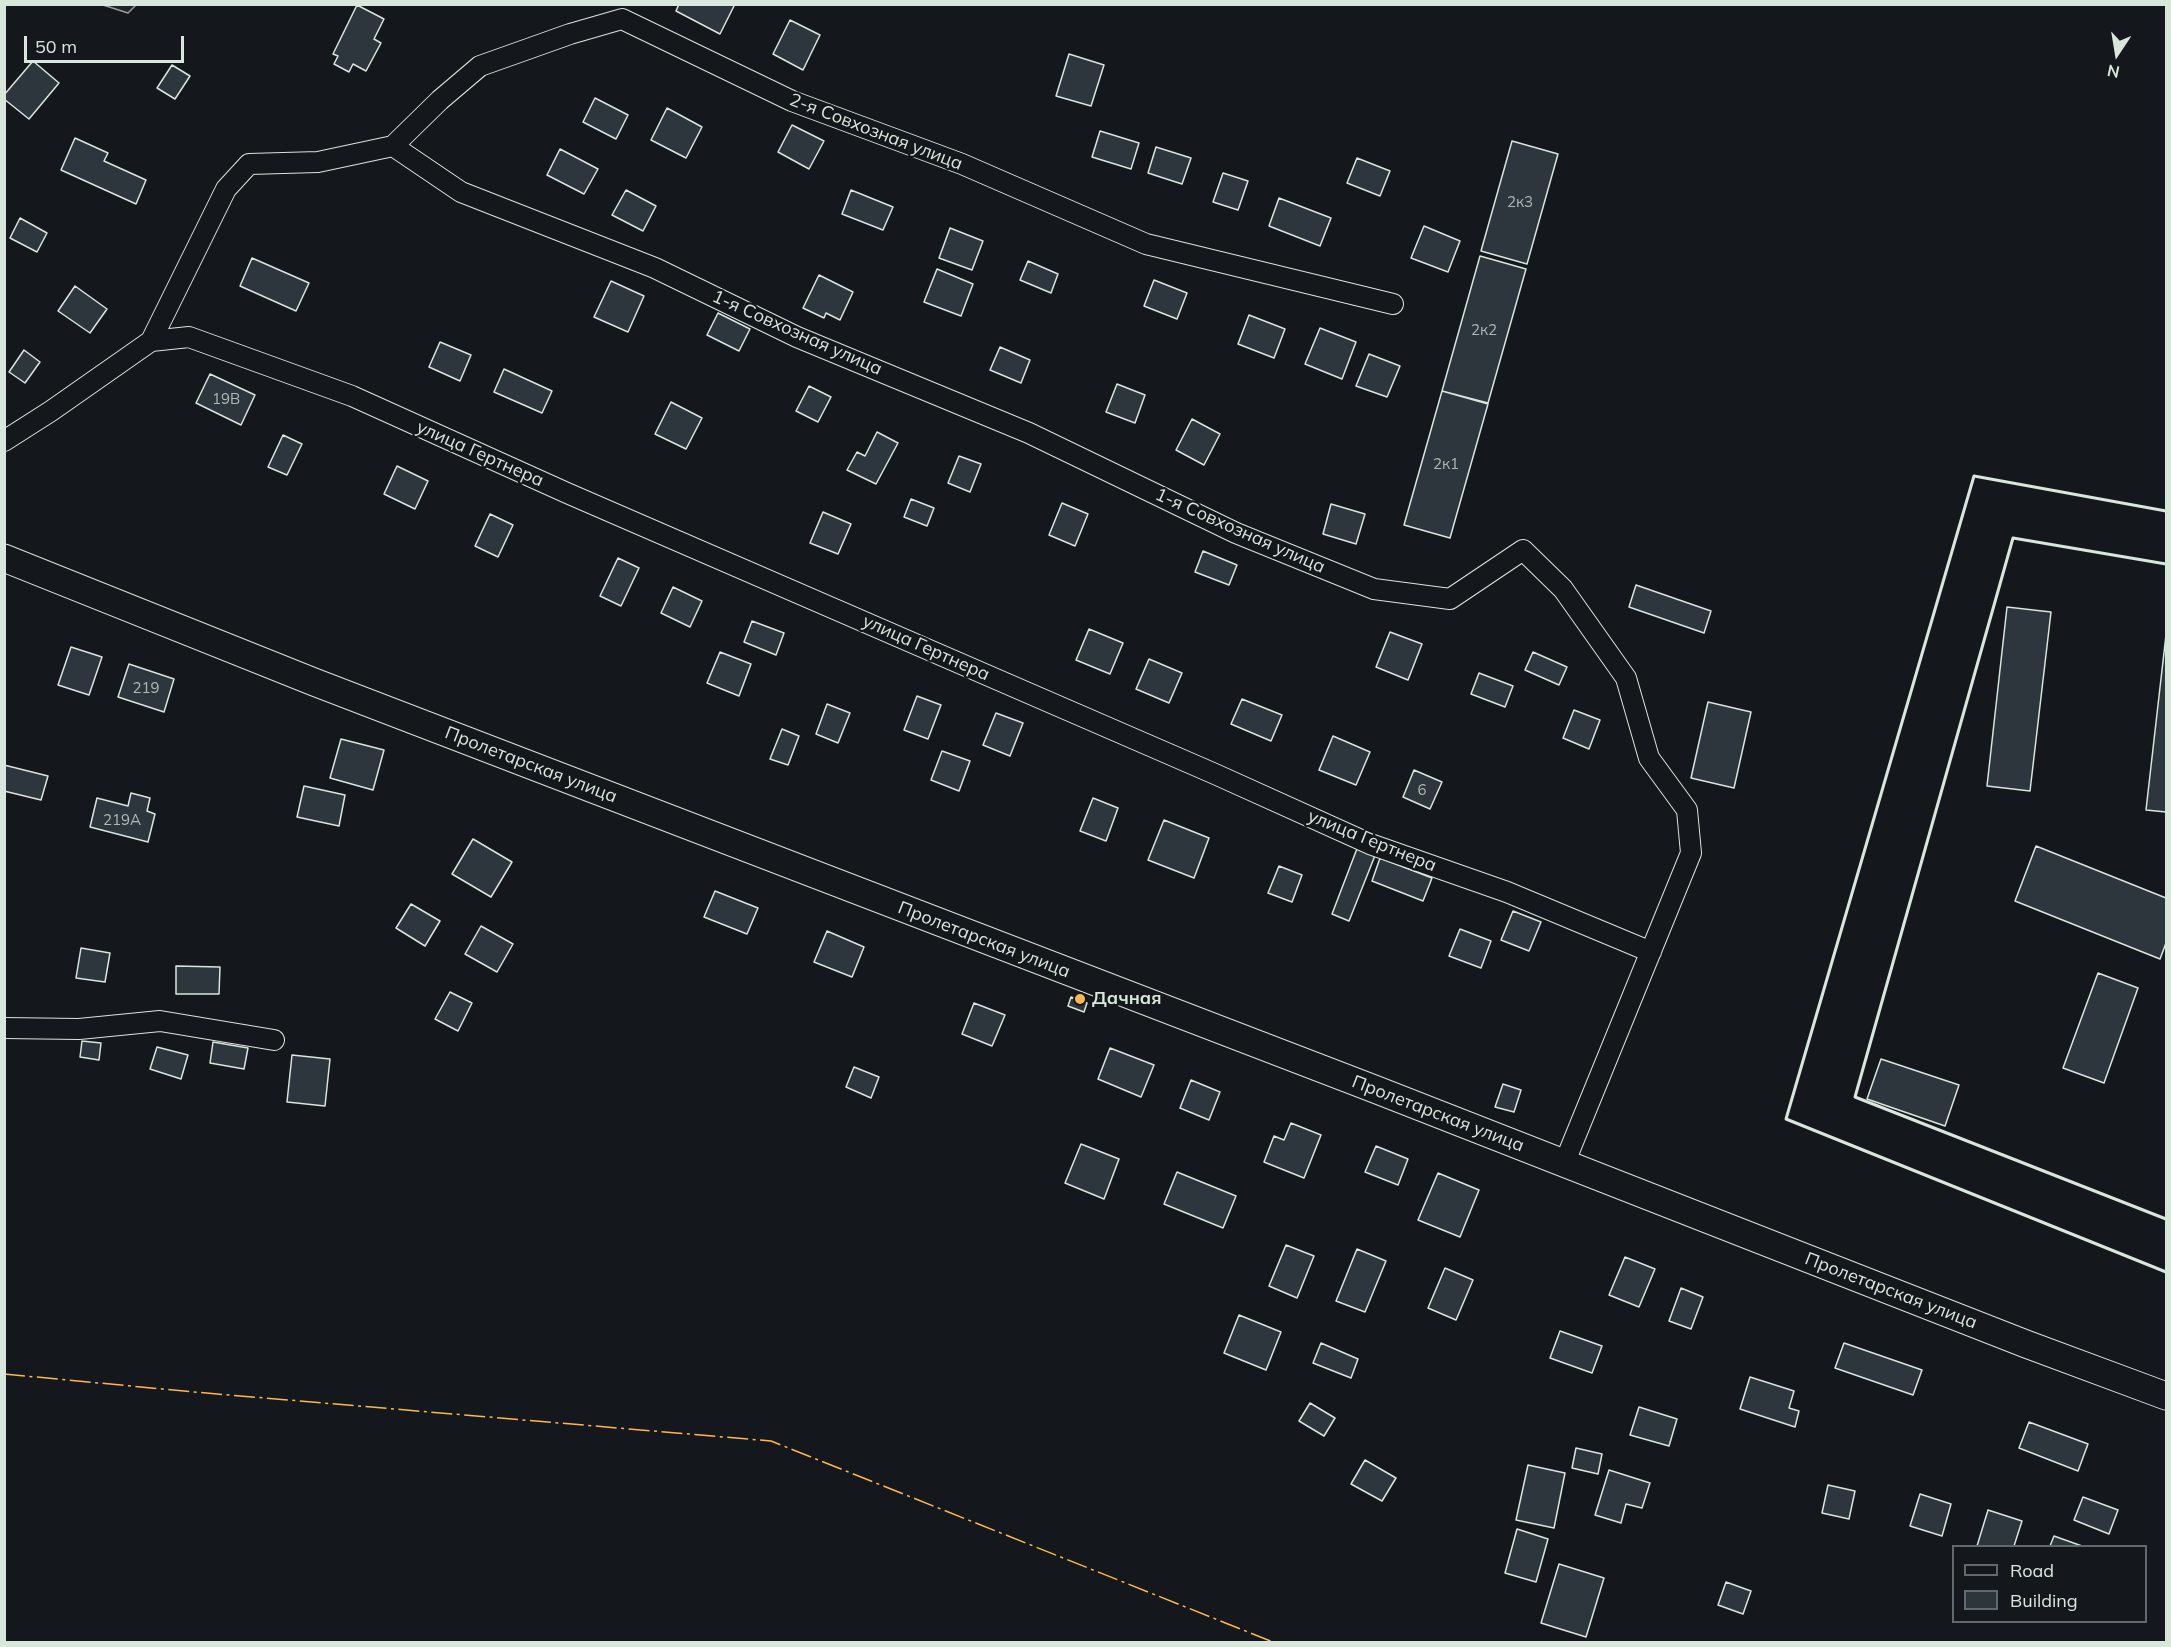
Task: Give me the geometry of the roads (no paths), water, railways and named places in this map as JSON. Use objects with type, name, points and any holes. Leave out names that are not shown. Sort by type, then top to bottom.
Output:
[{"type":"main road","name":"Пролетарская улица","points":[[4,558],[314,682],[1366,1086],[2026,1344],[2166,1396]]},
{"type":"street","name":"2-я Совхозная улица","points":[[393,146],[440,100],[480,66],[570,33],[622,19],[792,101],[962,164],[1146,244],[1393,304]]},
{"type":"street","points":[[151,341],[226,189],[249,164],[318,162],[393,146]]},
{"type":"street","name":"1-я Совхозная улица","points":[[393,146],[461,192],[655,267],[797,337],[1029,433],[1236,533],[1374,589],[1450,599],[1523,550],[1563,590],[1626,678],[1649,758],[1687,810],[1691,853],[1651,952]]},
{"type":"street","name":"улица Гертнера","points":[[4,441],[151,341],[189,337],[352,396],[558,489],[1215,774],[1370,844],[1507,892],[1651,952]]},
{"type":"street","points":[[1564,1164],[1651,952]]},
{"type":"street","points":[[4,1028],[80,1029],[160,1021],[274,1040]]},
{"type":"place","name":"Дачная","points":[[1080,999]]}]
